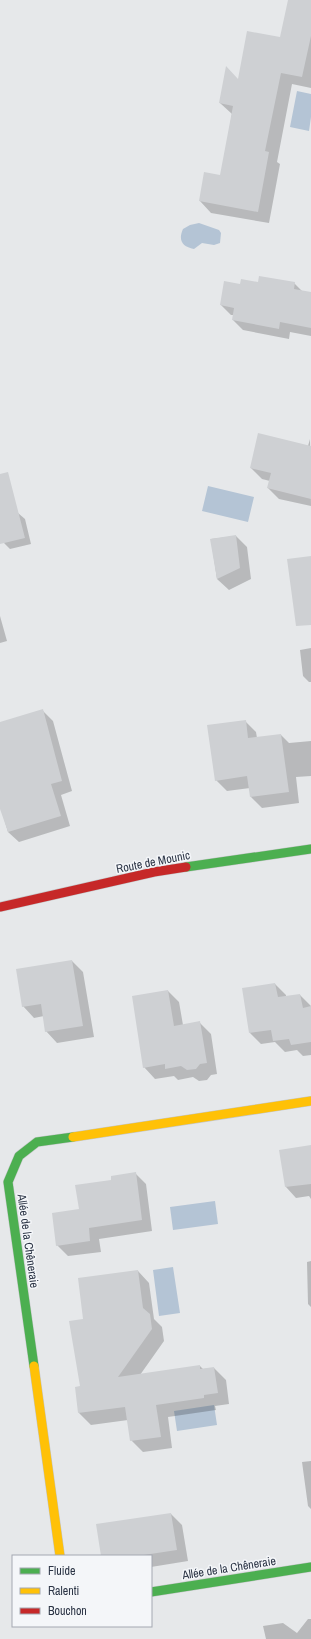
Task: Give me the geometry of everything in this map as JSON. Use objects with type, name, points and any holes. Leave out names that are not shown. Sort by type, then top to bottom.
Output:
[{"type":"street","name":"Route de Mounic","points":[[0,907],[154,872],[311,848]]},
{"type":"street","name":"Allée de la Chêneraie","points":[[60,1555],[8,1182],[19,1156],[37,1142],[311,1101]]},
{"type":"street","name":"Allée de la Chêneraie","points":[[152,1592],[311,1567]]},
{"type":"water","points":[[297,91],[311,94],[311,117],[309,131],[290,127]]},
{"type":"water","points":[[199,223],[219,230],[221,233],[220,243],[214,245],[202,243],[194,249],[184,245],[181,240],[183,229],[190,225]]},
{"type":"water","points":[[208,486],[254,497],[248,522],[202,511]]},
{"type":"water","points":[[215,1201],[218,1224],[173,1230],[170,1207]]},
{"type":"water","points":[[173,1267],[180,1313],[159,1316],[153,1270]]},
{"type":"water","points":[[214,1405],[217,1425],[177,1431],[174,1411]]},
{"type":"building","points":[[288,0],[311,0],[311,36],[302,77],[281,73],[265,151],[269,152],[258,212],[199,201],[204,172],[220,175],[233,106],[219,103],[226,66],[238,79],[247,31],[280,37]]},
{"type":"building","points":[[259,276],[295,282],[294,289],[311,292],[311,328],[280,322],[279,329],[232,320],[234,308],[220,305],[224,281],[240,284],[241,279],[258,282]]},
{"type":"building","points":[[258,433],[311,446],[311,499],[267,488],[271,473],[250,468]]},
{"type":"building","points":[[8,472],[25,538],[0,544],[0,474]]},
{"type":"building","points":[[236,535],[240,568],[217,579],[210,539]]},
{"type":"building","points":[[311,556],[311,625],[296,626],[287,559]]},
{"type":"building","points":[[43,709],[62,781],[51,784],[61,816],[8,832],[0,809],[0,722]]},
{"type":"building","points":[[246,720],[248,738],[281,734],[289,792],[250,797],[247,776],[215,781],[207,725]]},
{"type":"building","points":[[72,960],[83,1026],[45,1032],[41,1004],[22,1007],[16,969]]},
{"type":"building","points":[[275,983],[278,997],[300,994],[303,1008],[311,1006],[311,1042],[291,1045],[289,1039],[273,1041],[271,1030],[249,1033],[242,988]]},
{"type":"building","points":[[168,990],[174,1026],[200,1021],[207,1063],[200,1064],[196,1069],[187,1070],[181,1066],[165,1069],[165,1064],[143,1068],[132,996]]},
{"type":"building","points":[[311,1145],[311,1184],[285,1187],[279,1150]]},
{"type":"building","points":[[136,1172],[142,1220],[89,1228],[90,1241],[56,1246],[52,1213],[79,1209],[75,1185],[111,1180],[111,1176]]},
{"type":"building","points":[[138,1270],[143,1308],[150,1314],[152,1329],[118,1377],[200,1365],[200,1369],[214,1367],[218,1393],[204,1395],[204,1398],[156,1405],[161,1437],[130,1441],[125,1407],[78,1413],[75,1387],[80,1386],[69,1321],[83,1319],[78,1278]]},
{"type":"building","points":[[171,1513],[177,1550],[144,1555],[101,1555],[96,1524]]},
{"type":"traffic: fast","points":[[186,867],[311,849]]},
{"type":"traffic: fast","points":[[34,1366],[8,1182],[19,1156],[37,1142],[73,1137]]},
{"type":"traffic: fast","points":[[152,1592],[311,1567]]},
{"type":"traffic: slow","points":[[73,1137],[311,1101]]},
{"type":"traffic: slow","points":[[34,1366],[60,1555]]},
{"type":"traffic: jam","points":[[0,907],[154,872],[186,867]]}]
